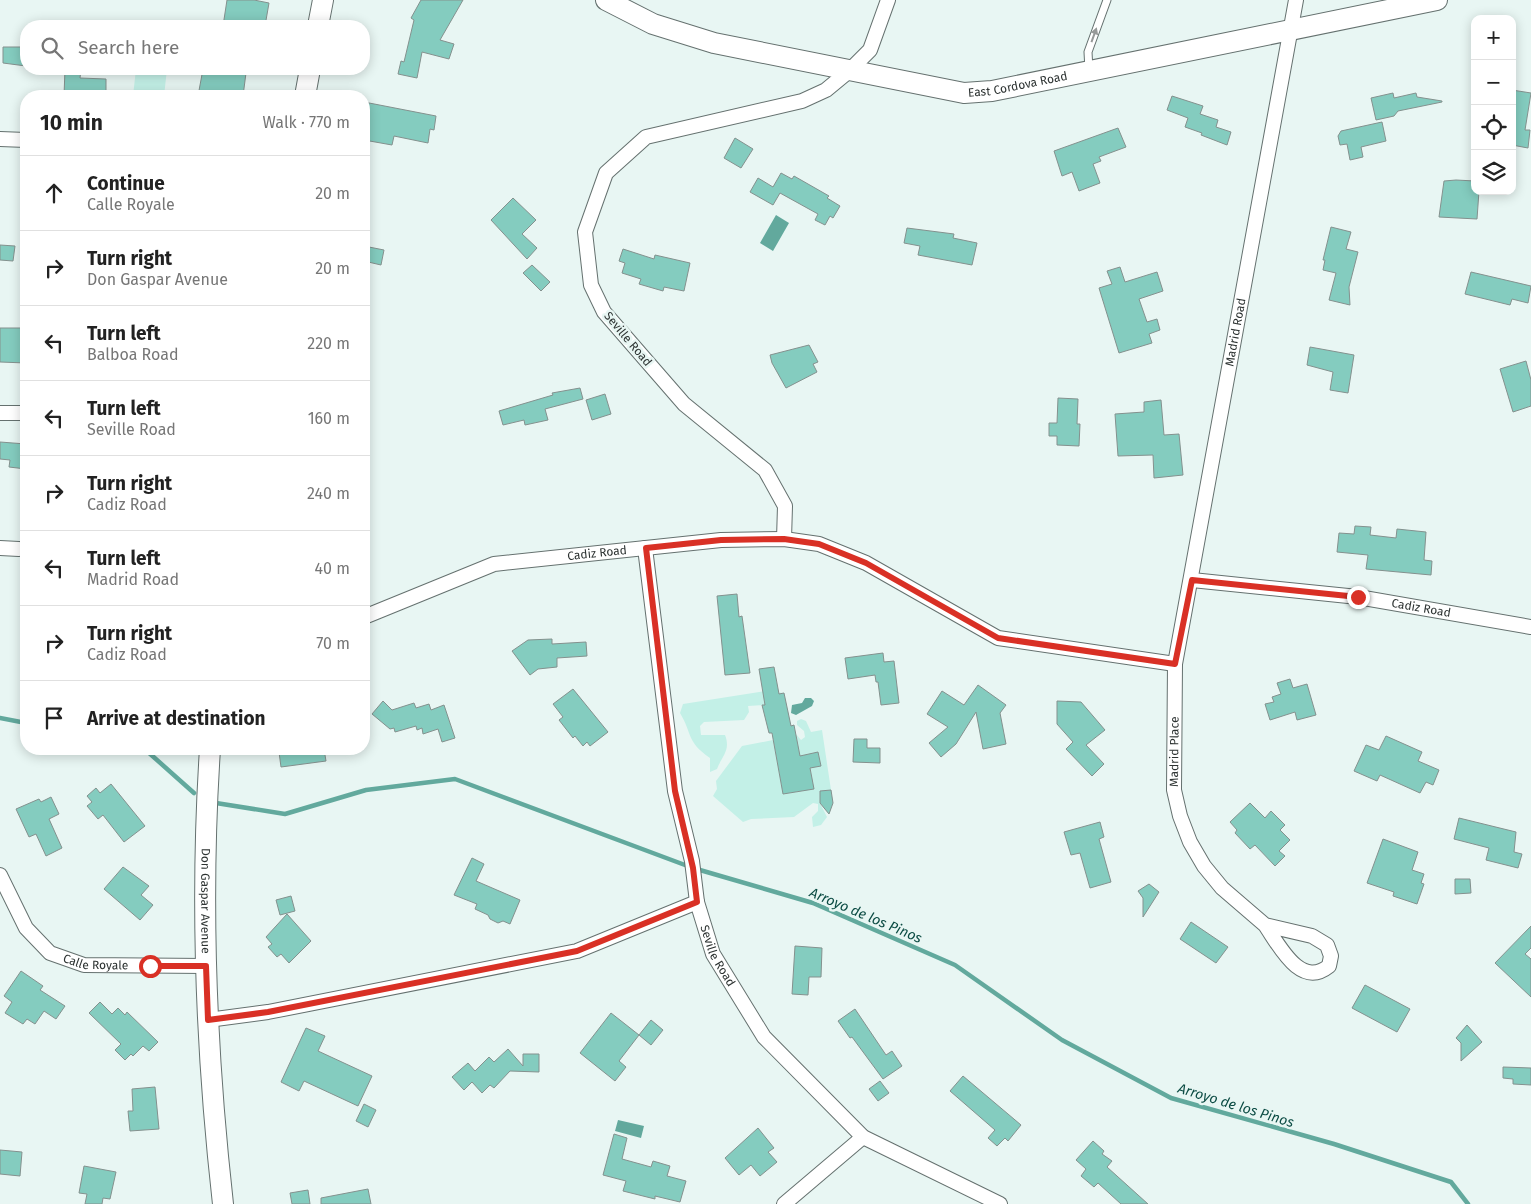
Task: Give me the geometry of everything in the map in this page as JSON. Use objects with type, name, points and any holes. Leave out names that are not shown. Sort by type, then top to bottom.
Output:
[{"type":"street","points":[[319,20],[323,0]]},
{"type":"street","name":"East Cordova Road","points":[[606,0],[653,24],[692,38],[964,93],[992,91],[1436,0]]},
{"type":"street","name":"Seville Road","points":[[784,539],[785,506],[764,470],[684,404],[604,312],[590,285],[585,232],[606,172],[646,137],[802,101],[826,90],[870,50],[888,0]]},
{"type":"street","name":"Madrid Road","points":[[1175,664],[1192,580],[1296,0]]},
{"type":"street","points":[[306,90],[309,75]]},
{"type":"street","points":[[0,139],[20,140]]},
{"type":"street","points":[[0,413],[20,413]]},
{"type":"street","name":"Cadiz Road","points":[[370,615],[494,564],[721,540],[784,539],[819,544],[866,563],[998,638],[1175,664]]},
{"type":"street","points":[[0,548],[19,549]]},
{"type":"street","name":"Seville Road","points":[[646,548],[675,791],[693,868],[697,902],[713,954],[764,1037],[863,1137],[1000,1204]]},
{"type":"street","name":"Cadiz Road","points":[[1192,580],[1366,598],[1531,627]]},
{"type":"street","name":"Madrid Place","points":[[1175,664],[1174,790],[1180,816],[1190,842],[1204,866],[1222,888],[1265,925],[1294,965],[1308,973],[1323,971],[1329,966],[1331,956],[1327,945],[1312,936],[1265,925]]},
{"type":"street","name":"Don Gaspar Avenue","points":[[210,755],[206,807],[206,966],[208,1020],[223,1204]]},
{"type":"street","name":"Calle Royale","points":[[0,876],[26,928],[50,952],[84,965],[206,966]]},
{"type":"street","points":[[208,1020],[268,1012],[577,951],[697,902]]},
{"type":"street","points":[[784,1204],[863,1137]]},
{"type":"lane","points":[[1089,71],[1088,52],[1107,0]]},
{"type":"shaded area","points":[[135,75],[166,75],[165,90],[134,90]]},
{"type":"shaded area","points":[[776,215],[789,223],[773,251],[760,243]]},
{"type":"shaded area","points":[[766,691],[784,693],[765,697],[766,705],[748,706],[749,712],[744,720],[704,722],[700,726],[701,735],[725,735],[727,740],[725,753],[717,769],[710,772],[710,758],[693,742],[680,713],[683,704]]},
{"type":"shaded area","points":[[805,698],[811,698],[814,701],[812,706],[796,715],[791,713],[792,705],[802,703]]},
{"type":"shaded area","points":[[801,719],[806,721],[811,732],[822,730],[831,790],[820,791],[820,803],[827,817],[821,825],[813,827],[812,817],[818,811],[818,804],[813,803],[794,817],[751,819],[743,822],[713,796],[717,789],[716,781],[742,746],[773,740],[783,794],[803,791],[801,779],[812,777],[810,768],[821,765],[818,752],[797,757],[796,734],[801,740],[805,737],[804,731],[797,725],[797,721]]},
{"type":"shaded area","points":[[618,1120],[644,1126],[641,1138],[615,1131]]},
{"type":"building","points":[[227,0],[254,0],[269,3],[266,20],[224,20]]},
{"type":"building","points":[[421,0],[463,0],[440,40],[454,44],[449,59],[422,52],[417,78],[398,74],[401,61],[404,62],[414,20],[411,18]]},
{"type":"building","points":[[3,47],[20,47],[20,65],[3,63]]},
{"type":"building","points":[[65,75],[80,75],[80,78],[106,79],[106,90],[64,90]]},
{"type":"building","points":[[202,75],[246,75],[244,90],[199,90]]},
{"type":"building","points":[[1516,91],[1531,93],[1525,130],[1530,130],[1528,148],[1516,146]]},
{"type":"building","points":[[1393,93],[1394,98],[1416,93],[1417,97],[1442,102],[1398,111],[1394,116],[1376,120],[1371,98]]},
{"type":"building","points":[[1172,96],[1203,106],[1200,114],[1218,120],[1216,127],[1231,132],[1227,145],[1185,127],[1188,118],[1167,110]]},
{"type":"building","points":[[370,103],[436,116],[434,130],[430,129],[428,143],[394,136],[392,145],[370,141]]},
{"type":"building","points":[[1382,122],[1386,141],[1361,147],[1363,157],[1350,160],[1347,144],[1340,145],[1338,136],[1341,131]]},
{"type":"building","points":[[1118,128],[1126,147],[1099,157],[1101,161],[1093,164],[1100,183],[1079,191],[1072,172],[1062,176],[1054,151]]},
{"type":"building","points":[[735,138],[753,149],[741,168],[724,158]]},
{"type":"building","points":[[781,173],[792,179],[794,176],[829,196],[827,198],[840,206],[833,218],[830,216],[825,225],[815,220],[818,214],[780,193],[773,205],[750,192],[758,178],[773,187]]},
{"type":"building","points":[[1444,181],[1471,181],[1471,195],[1479,195],[1477,219],[1439,217]]},
{"type":"building","points":[[513,198],[536,220],[522,234],[537,248],[527,259],[491,220]]},
{"type":"building","points":[[1331,227],[1351,232],[1346,249],[1358,252],[1349,287],[1350,305],[1329,300],[1336,273],[1323,270],[1325,260],[1323,260]]},
{"type":"building","points":[[907,228],[954,234],[953,238],[977,243],[972,265],[918,255],[920,246],[904,243]]},
{"type":"building","points":[[0,245],[15,246],[13,261],[0,260]]},
{"type":"building","points":[[370,247],[384,250],[381,265],[370,262]]},
{"type":"building","points":[[623,249],[654,259],[655,255],[690,263],[684,291],[664,287],[663,291],[639,284],[641,279],[622,273],[625,263],[619,261]]},
{"type":"building","points":[[532,265],[550,282],[541,291],[523,273]]},
{"type":"building","points":[[1120,267],[1125,282],[1157,272],[1163,291],[1139,299],[1147,322],[1157,319],[1160,330],[1149,334],[1152,343],[1119,353],[1099,288],[1112,284],[1107,271]]},
{"type":"building","points":[[1471,272],[1531,286],[1528,303],[1512,299],[1510,305],[1465,294]]},
{"type":"building","points":[[0,328],[20,328],[20,363],[0,362]]},
{"type":"building","points":[[809,345],[818,362],[813,364],[817,372],[786,388],[772,363],[770,355]]},
{"type":"building","points":[[1310,347],[1354,355],[1348,393],[1330,390],[1333,372],[1307,365]]},
{"type":"building","points":[[1526,361],[1531,380],[1531,406],[1513,412],[1500,369]]},
{"type":"building","points":[[580,388],[583,399],[545,409],[548,420],[525,425],[524,420],[503,425],[499,411],[553,395],[552,393]]},
{"type":"building","points":[[605,394],[611,414],[592,420],[586,400]]},
{"type":"building","points":[[1058,398],[1078,399],[1077,424],[1080,424],[1079,446],[1057,445],[1057,436],[1049,436],[1049,423],[1057,423]]},
{"type":"building","points":[[1161,400],[1164,435],[1179,434],[1183,475],[1154,478],[1153,455],[1118,456],[1115,414],[1144,412],[1144,402]]},
{"type":"building","points":[[0,442],[20,444],[20,468],[9,467],[10,460],[0,459]]},
{"type":"building","points":[[1355,526],[1371,527],[1370,535],[1396,538],[1397,529],[1426,532],[1424,560],[1432,561],[1431,575],[1366,569],[1368,555],[1337,552],[1339,533],[1354,534]]},
{"type":"building","points":[[737,594],[739,617],[742,616],[750,673],[725,675],[717,596]]},
{"type":"building","points":[[552,639],[552,644],[586,642],[587,656],[557,658],[557,667],[538,669],[530,675],[512,651],[528,640]]},
{"type":"building","points":[[883,653],[884,662],[894,661],[899,703],[881,705],[878,682],[876,682],[875,675],[848,679],[845,658]]},
{"type":"building","points":[[774,667],[779,694],[784,693],[791,726],[794,725],[800,756],[818,752],[821,766],[810,768],[814,789],[783,794],[772,733],[769,733],[762,705],[765,705],[759,669]]},
{"type":"building","points":[[1290,679],[1293,688],[1307,684],[1316,715],[1297,720],[1295,712],[1270,720],[1265,704],[1274,702],[1272,697],[1281,694],[1277,683]]},
{"type":"building","points":[[978,685],[1006,705],[1000,713],[1006,744],[983,749],[976,712],[956,744],[941,757],[929,743],[948,727],[927,714],[942,691],[964,705]]},
{"type":"building","points":[[573,689],[608,732],[590,746],[587,742],[583,746],[575,736],[573,738],[559,720],[563,717],[553,704]]},
{"type":"building","points":[[383,701],[392,710],[414,703],[416,708],[429,704],[431,710],[444,705],[455,738],[442,742],[438,729],[423,734],[422,728],[417,730],[416,726],[395,732],[394,728],[390,729],[372,714]]},
{"type":"building","points":[[1057,701],[1081,702],[1105,730],[1086,745],[1104,764],[1092,776],[1066,749],[1073,742],[1057,724]]},
{"type":"building","points":[[1386,736],[1422,752],[1418,761],[1439,770],[1433,785],[1426,782],[1420,793],[1380,775],[1377,781],[1354,771],[1366,745],[1379,750]]},
{"type":"building","points":[[854,739],[867,739],[867,748],[880,748],[880,763],[853,762]]},
{"type":"building","points":[[279,755],[325,755],[326,761],[281,767]]},
{"type":"building","points":[[111,784],[145,826],[124,842],[103,815],[98,819],[87,806],[92,802],[87,796],[96,788],[100,793]]},
{"type":"building","points":[[831,790],[833,803],[829,814],[820,803],[820,791]]},
{"type":"building","points":[[51,797],[59,814],[49,819],[62,848],[46,856],[36,834],[29,837],[16,809],[39,799],[41,802]]},
{"type":"building","points":[[1250,803],[1265,818],[1271,811],[1285,825],[1280,830],[1290,840],[1279,851],[1285,856],[1275,866],[1255,845],[1250,849],[1235,833],[1237,830],[1230,822]]},
{"type":"building","points":[[1459,818],[1516,832],[1514,852],[1522,854],[1518,868],[1486,860],[1489,848],[1454,839]]},
{"type":"building","points":[[1100,822],[1104,837],[1099,839],[1111,882],[1090,888],[1080,853],[1071,855],[1064,832]]},
{"type":"building","points":[[1383,839],[1418,852],[1412,870],[1424,874],[1421,883],[1424,884],[1417,904],[1393,896],[1394,892],[1367,883]]},
{"type":"building","points":[[472,858],[484,864],[476,881],[520,900],[510,924],[503,921],[498,923],[490,919],[488,915],[475,909],[477,904],[454,895]]},
{"type":"building","points":[[123,867],[149,886],[141,895],[153,905],[140,920],[104,889]]},
{"type":"building","points":[[1455,879],[1470,879],[1471,893],[1455,894]]},
{"type":"building","points":[[1149,884],[1159,892],[1143,917],[1143,898],[1138,891]]},
{"type":"building","points":[[291,896],[295,911],[280,915],[276,900]]},
{"type":"building","points":[[287,914],[311,941],[289,963],[281,954],[277,957],[268,947],[272,944],[266,937]]},
{"type":"building","points":[[1191,922],[1228,947],[1216,963],[1180,939]]},
{"type":"building","points":[[1531,926],[1531,948],[1525,954],[1531,959],[1531,997],[1495,963]]},
{"type":"building","points":[[795,946],[822,948],[821,977],[809,977],[808,995],[792,994]]},
{"type":"building","points":[[21,971],[43,986],[40,990],[65,1006],[56,1019],[44,1011],[35,1024],[27,1019],[23,1024],[5,1013],[12,1002],[4,996]]},
{"type":"building","points":[[1365,985],[1410,1009],[1397,1032],[1352,1008]]},
{"type":"building","points":[[100,1002],[112,1014],[118,1008],[125,1015],[127,1012],[158,1042],[149,1051],[143,1046],[133,1056],[131,1054],[125,1060],[115,1050],[121,1044],[89,1013]]},
{"type":"building","points":[[855,1009],[886,1055],[892,1051],[902,1066],[883,1079],[838,1021]]},
{"type":"building","points":[[611,1013],[639,1035],[619,1061],[626,1067],[615,1081],[580,1053]]},
{"type":"building","points":[[651,1020],[663,1030],[651,1045],[639,1035]]},
{"type":"building","points":[[1467,1025],[1482,1042],[1461,1061],[1461,1043],[1456,1038]]},
{"type":"building","points":[[306,1028],[325,1036],[318,1051],[372,1076],[358,1106],[304,1081],[299,1091],[281,1082]]},
{"type":"building","points":[[508,1049],[523,1066],[523,1054],[539,1054],[539,1072],[510,1071],[494,1088],[490,1085],[482,1093],[472,1082],[464,1090],[452,1077],[468,1063],[475,1071],[489,1057],[494,1062]]},
{"type":"building","points":[[1503,1067],[1531,1068],[1531,1085],[1513,1084],[1513,1079],[1503,1078]]},
{"type":"building","points":[[963,1076],[1021,1125],[1008,1141],[1005,1138],[997,1146],[988,1138],[995,1130],[950,1091]]},
{"type":"building","points":[[880,1081],[889,1093],[878,1101],[869,1089]]},
{"type":"building","points":[[155,1087],[159,1129],[130,1131],[128,1111],[133,1111],[132,1089]]},
{"type":"building","points":[[364,1104],[376,1110],[368,1127],[356,1121]]},
{"type":"building","points":[[758,1128],[774,1148],[768,1152],[777,1162],[760,1176],[751,1165],[739,1175],[725,1158]]},
{"type":"building","points":[[614,1134],[627,1138],[622,1159],[651,1167],[653,1161],[670,1166],[667,1176],[686,1181],[680,1202],[655,1196],[655,1199],[623,1191],[626,1181],[603,1175]]},
{"type":"building","points":[[1093,1141],[1104,1151],[1102,1154],[1112,1161],[1107,1167],[1148,1204],[1121,1204],[1098,1183],[1094,1187],[1081,1176],[1086,1169],[1076,1160]]},
{"type":"building","points":[[0,1150],[22,1152],[20,1176],[0,1174]]},
{"type":"building","points":[[84,1166],[116,1172],[110,1199],[103,1198],[102,1204],[85,1204],[87,1194],[79,1193]]},
{"type":"building","points":[[368,1189],[371,1204],[321,1204],[321,1198]]},
{"type":"building","points":[[308,1190],[310,1204],[292,1204],[290,1193]]},
{"type":"waterway","name":"Arroyo de los Pinos","points":[[0,718],[20,722]]},
{"type":"waterway","name":"Arroyo de los Pinos","points":[[151,755],[194,793]]},
{"type":"waterway","name":"Arroyo de los Pinos","points":[[216,803],[285,814],[366,790],[455,779],[693,868],[813,903],[955,965],[1062,1040],[1171,1098],[1334,1144],[1451,1182],[1468,1204]]},
{"type":"route","points":[[150,966],[206,966],[208,1020],[268,1012],[577,951],[697,902],[693,868],[675,791],[646,548],[721,540],[784,539],[819,544],[866,563],[998,638],[1175,664],[1192,580],[1358,597]]}]
